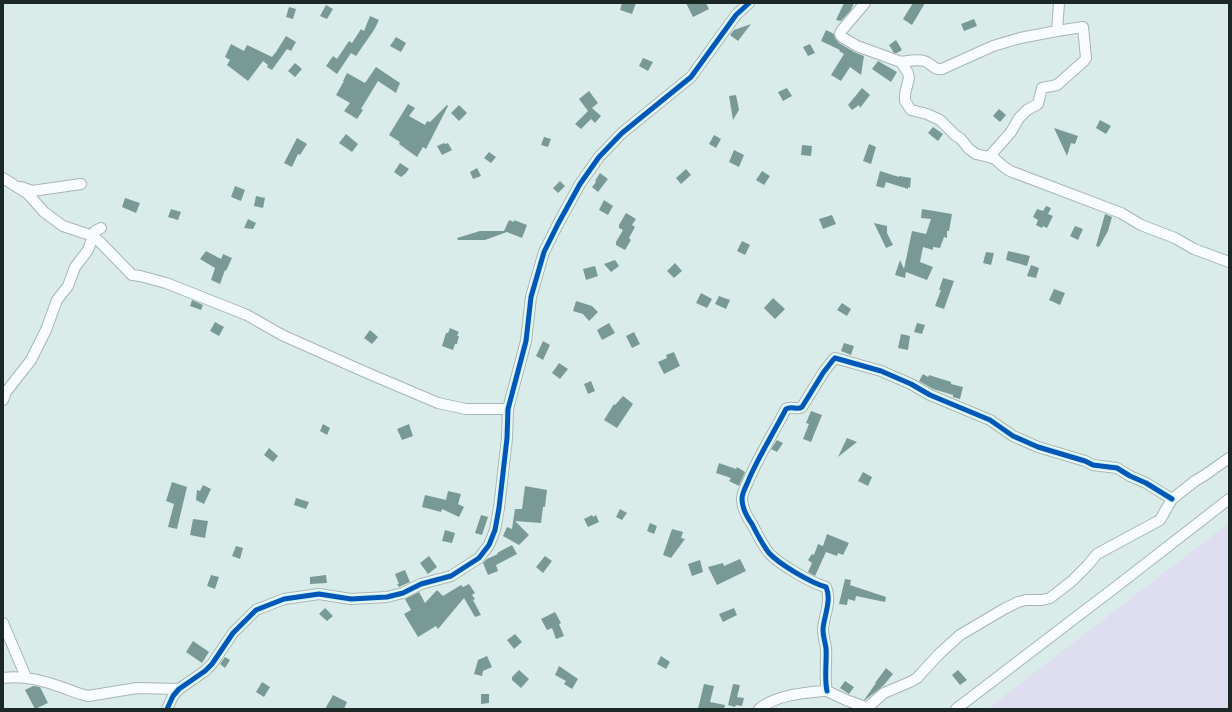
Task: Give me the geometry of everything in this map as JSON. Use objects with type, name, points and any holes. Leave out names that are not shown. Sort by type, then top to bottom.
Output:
[{"type":"street","points":[[167,709],[173,696],[179,688],[205,671],[212,664],[233,633],[256,610],[284,599],[319,594],[351,599],[387,597],[402,593],[422,584],[451,576],[479,558],[489,545],[495,530],[507,438],[508,409],[526,341],[531,297],[544,252],[580,184],[600,157],[622,133],[691,77],[732,20],[749,3]]},
{"type":"street","points":[[865,3],[842,30],[840,34],[842,37],[858,46],[901,62],[926,62],[935,69],[942,69],[993,46],[1020,38],[1083,27],[1086,58],[1084,62],[1057,84],[1042,88],[1038,104],[1027,110],[1018,118],[1011,132],[990,157]]},
{"type":"street","points":[[1057,31],[1059,3]]},
{"type":"street","points":[[901,62],[908,73],[909,78],[905,101],[911,110],[927,114],[940,120],[976,154],[995,159],[1010,171],[1121,213],[1140,225],[1175,238],[1186,246],[1229,262]]},
{"type":"street","points":[[3,178],[28,194],[44,212],[63,226],[92,236],[99,241],[132,275],[166,283],[247,315],[282,335],[438,403],[466,409],[508,409]]},
{"type":"street","points":[[17,186],[32,191],[81,184]]},
{"type":"street","points":[[3,400],[6,392],[30,360],[46,330],[57,300],[68,286],[75,267],[88,250],[92,236],[95,231],[101,228]]},
{"type":"street","points":[[827,691],[825,671],[826,647],[823,631],[827,609],[828,592],[826,587],[818,585],[802,576],[771,555],[748,517],[743,506],[742,498],[756,463],[786,409],[791,407],[801,409],[835,358],[881,371],[911,384],[930,395],[990,420],[1013,436],[1038,447],[1093,465],[1117,468],[1172,499]]},
{"type":"street","points":[[759,709],[772,701],[797,694],[827,691],[846,700],[868,707],[884,693],[917,678],[939,654],[960,635],[1018,602],[1050,598],[1072,581],[1097,554],[1160,520],[1172,499],[1194,481],[1229,458]]},
{"type":"street","points":[[956,709],[1229,499]]},
{"type":"street","points":[[3,623],[26,677]]},
{"type":"street","points":[[3,678],[26,677],[61,686],[81,695],[88,696],[136,688],[179,688]]},
{"type":"shaded area","points":[[1229,523],[1229,709],[987,709]]},
{"type":"building","points":[[622,3],[636,3],[632,14],[620,10]]},
{"type":"building","points":[[686,3],[706,3],[709,9],[693,17]]},
{"type":"building","points":[[844,3],[854,3],[851,10],[841,21],[836,20]]},
{"type":"building","points":[[913,3],[925,3],[912,25],[903,19]]},
{"type":"building","points":[[326,5],[333,9],[327,19],[320,16]]},
{"type":"building","points":[[289,7],[296,9],[293,19],[286,17]]},
{"type":"building","points":[[370,16],[379,20],[374,30],[356,56],[351,53],[337,74],[326,66],[333,56],[337,59],[349,41],[352,43],[361,29],[364,31]]},
{"type":"building","points":[[974,19],[977,26],[964,31],[961,24]]},
{"type":"building","points":[[751,24],[738,41],[730,35],[734,30]]},
{"type":"building","points":[[826,30],[834,34],[839,43],[864,56],[861,75],[850,67],[841,81],[831,75],[844,54],[839,51],[840,50],[821,41]]},
{"type":"building","points":[[286,36],[296,42],[291,51],[287,49],[272,70],[267,67],[268,65],[263,61],[248,81],[227,65],[230,60],[225,57],[231,44],[244,51],[247,45],[272,57]]},
{"type":"building","points":[[396,37],[406,43],[401,52],[390,46]]},
{"type":"building","points":[[896,40],[902,50],[894,53],[889,45]]},
{"type":"building","points":[[810,44],[815,53],[808,56],[803,47]]},
{"type":"building","points":[[643,58],[653,62],[648,71],[639,66]]},
{"type":"building","points":[[878,61],[897,72],[891,82],[872,69]]},
{"type":"building","points":[[295,63],[302,69],[295,77],[288,71]]},
{"type":"building","points":[[376,67],[400,83],[396,93],[378,81],[361,109],[363,110],[357,119],[344,111],[350,103],[336,95],[347,73],[365,83]]},
{"type":"building","points":[[787,88],[792,96],[783,101],[778,92]]},
{"type":"building","points":[[862,88],[870,95],[860,108],[859,105],[852,110],[848,105]]},
{"type":"building","points":[[589,91],[598,103],[592,108],[601,116],[595,123],[591,119],[581,129],[575,124],[588,111],[579,99]]},
{"type":"building","points":[[736,95],[739,110],[733,120],[729,96]]},
{"type":"building","points":[[408,104],[415,108],[409,116],[425,125],[427,121],[430,122],[447,105],[448,106],[426,149],[423,147],[417,157],[399,144],[400,142],[389,135]]},
{"type":"building","points":[[459,105],[467,113],[459,121],[451,113]]},
{"type":"building","points":[[999,109],[1006,115],[1000,122],[993,116]]},
{"type":"building","points":[[1100,120],[1111,126],[1106,134],[1096,128]]},
{"type":"building","points":[[933,127],[943,134],[938,141],[928,133]]},
{"type":"building","points":[[1054,128],[1078,136],[1075,144],[1071,143],[1067,156]]},
{"type":"building","points":[[346,134],[358,144],[352,152],[339,143]]},
{"type":"building","points":[[714,135],[721,139],[716,148],[709,144]]},
{"type":"building","points":[[544,137],[551,139],[548,147],[541,145]]},
{"type":"building","points":[[297,138],[307,144],[300,155],[298,154],[292,167],[284,163]]},
{"type":"building","points":[[448,143],[452,150],[442,155],[437,146]]},
{"type":"building","points":[[869,144],[876,147],[871,164],[863,161]]},
{"type":"building","points":[[802,145],[812,146],[811,156],[801,155]]},
{"type":"building","points":[[734,150],[744,155],[739,167],[729,162]]},
{"type":"building","points":[[489,152],[496,157],[491,163],[484,158]]},
{"type":"building","points":[[400,163],[409,169],[401,177],[394,172]]},
{"type":"building","points":[[477,168],[481,176],[473,179],[470,172]]},
{"type":"building","points":[[686,169],[691,175],[681,184],[676,178]]},
{"type":"building","points":[[762,171],[770,176],[764,185],[756,180]]},
{"type":"building","points":[[880,171],[899,177],[911,178],[910,188],[908,187],[908,189],[886,182],[884,188],[876,186]]},
{"type":"building","points":[[600,173],[608,179],[598,192],[592,187]]},
{"type":"building","points":[[560,181],[565,186],[558,193],[553,188]]},
{"type":"building","points":[[235,186],[245,190],[241,201],[231,197]]},
{"type":"building","points":[[256,196],[265,198],[263,208],[254,206]]},
{"type":"building","points":[[125,198],[140,203],[136,213],[122,207]]},
{"type":"building","points":[[604,200],[613,206],[608,215],[599,210]]},
{"type":"building","points":[[1046,206],[1051,208],[1048,214],[1053,216],[1047,228],[1043,226],[1042,228],[1036,225],[1038,220],[1033,217],[1037,209],[1043,211]]},
{"type":"building","points":[[171,209],[181,212],[178,220],[168,217]]},
{"type":"building","points":[[922,209],[952,214],[949,231],[947,231],[947,238],[944,237],[940,248],[933,247],[933,250],[923,247],[920,262],[933,267],[927,280],[906,272],[905,278],[895,275],[900,260],[904,269],[912,231],[926,234],[931,219],[921,218]]},
{"type":"building","points":[[626,213],[636,219],[632,225],[635,227],[629,238],[631,240],[625,250],[616,245],[616,242],[623,230],[619,228],[619,225]]},
{"type":"building","points":[[1105,214],[1112,217],[1108,231],[1099,247],[1096,246]]},
{"type":"building","points":[[832,215],[836,224],[823,229],[819,219]]},
{"type":"building","points":[[248,219],[256,223],[253,229],[244,228]]},
{"type":"building","points":[[509,220],[514,222],[514,220],[527,225],[522,238],[507,232],[485,240],[458,240],[457,238],[480,231],[504,231]]},
{"type":"building","points":[[874,223],[887,226],[887,233],[893,245],[886,248]]},
{"type":"building","points":[[1075,226],[1083,229],[1078,240],[1070,236]]},
{"type":"building","points":[[742,241],[750,245],[745,255],[737,251]]},
{"type":"building","points":[[206,251],[221,259],[223,254],[232,258],[226,271],[225,270],[220,284],[211,280],[215,268],[200,259]]},
{"type":"building","points":[[1008,251],[1030,256],[1027,266],[1006,260]]},
{"type":"building","points":[[986,252],[994,253],[991,265],[983,263]]},
{"type":"building","points":[[615,260],[619,266],[611,272],[604,264]]},
{"type":"building","points":[[675,263],[682,271],[674,278],[667,271]]},
{"type":"building","points":[[1031,265],[1039,268],[1036,278],[1027,276]]},
{"type":"building","points":[[595,266],[598,276],[586,280],[583,269]]},
{"type":"building","points":[[943,278],[954,281],[944,309],[935,306],[941,290],[939,290]]},
{"type":"building","points":[[1054,289],[1065,293],[1060,305],[1049,300]]},
{"type":"building","points":[[701,293],[712,299],[707,308],[696,303]]},
{"type":"building","points":[[719,296],[730,300],[726,309],[715,304]]},
{"type":"building","points":[[773,298],[785,309],[775,319],[764,308]]},
{"type":"building","points":[[192,300],[203,305],[201,310],[190,306]]},
{"type":"building","points":[[576,301],[592,306],[598,312],[589,321],[583,314],[573,311]]},
{"type":"building","points":[[842,303],[851,309],[847,316],[837,310]]},
{"type":"building","points":[[215,322],[224,327],[219,336],[210,331]]},
{"type":"building","points":[[609,323],[615,333],[602,340],[597,330]]},
{"type":"building","points":[[917,323],[925,325],[922,334],[914,332]]},
{"type":"building","points":[[450,328],[459,332],[457,336],[459,336],[457,344],[455,344],[453,350],[442,346],[446,333],[448,333]]},
{"type":"building","points":[[370,330],[378,337],[372,344],[364,338]]},
{"type":"building","points":[[634,332],[640,344],[632,348],[626,336]]},
{"type":"building","points":[[901,334],[910,336],[908,350],[898,348]]},
{"type":"building","points":[[543,341],[550,345],[543,360],[536,356]]},
{"type":"building","points":[[844,343],[854,346],[851,355],[841,351]]},
{"type":"building","points":[[674,352],[680,366],[664,374],[658,362],[667,358],[666,355]]},
{"type":"building","points":[[559,363],[568,369],[560,379],[552,373]]},
{"type":"building","points":[[923,374],[928,377],[929,375],[963,387],[960,399],[953,397],[953,395],[933,389],[919,381]]},
{"type":"building","points":[[591,381],[595,391],[588,394],[584,384]]},
{"type":"building","points":[[623,396],[633,404],[617,428],[604,420],[614,404],[615,405]]},
{"type":"building","points":[[811,411],[822,415],[811,442],[803,439],[809,424],[806,423]]},
{"type":"building","points":[[323,424],[330,428],[327,435],[320,431]]},
{"type":"building","points":[[409,424],[413,436],[402,440],[397,429]]},
{"type":"building","points":[[847,438],[857,442],[838,457]]},
{"type":"building","points":[[777,440],[783,443],[777,452],[771,449]]},
{"type":"building","points":[[269,448],[278,456],[273,462],[264,455]]},
{"type":"building","points":[[719,463],[736,469],[737,467],[745,472],[739,486],[729,481],[731,478],[716,473]]},
{"type":"building","points":[[863,472],[872,477],[868,486],[858,481]]},
{"type":"building","points":[[172,482],[187,487],[177,529],[168,527],[174,504],[166,501]]},
{"type":"building","points":[[203,485],[211,489],[204,504],[196,500],[197,490],[200,491]]},
{"type":"building","points":[[525,486],[547,490],[541,523],[515,521],[529,535],[519,545],[503,536],[507,527],[512,529],[515,509],[522,509]]},
{"type":"building","points":[[448,491],[461,494],[458,504],[464,507],[459,517],[442,509],[441,512],[422,507],[425,495],[446,500]]},
{"type":"building","points":[[296,498],[309,502],[306,509],[294,505]]},
{"type":"building","points":[[620,509],[627,513],[622,520],[616,517]]},
{"type":"building","points":[[481,515],[488,517],[482,535],[475,533]]},
{"type":"building","points":[[592,515],[593,517],[596,515],[599,522],[588,527],[584,519]]},
{"type":"building","points":[[193,519],[208,521],[205,538],[190,535]]},
{"type":"building","points":[[650,523],[657,526],[654,534],[647,531]]},
{"type":"building","points":[[672,529],[683,532],[681,538],[685,539],[671,558],[663,555]]},
{"type":"building","points":[[445,530],[455,533],[452,543],[442,541]]},
{"type":"building","points":[[827,534],[849,543],[843,555],[838,553],[837,556],[826,552],[815,576],[808,572],[812,563],[808,560],[812,554],[814,555],[818,544],[823,546]]},
{"type":"building","points":[[512,545],[517,554],[496,565],[498,571],[488,575],[483,563],[487,559]]},
{"type":"building","points":[[236,546],[243,548],[240,559],[232,556]]},
{"type":"building","points":[[429,556],[437,567],[428,574],[420,563]]},
{"type":"building","points":[[545,556],[552,561],[543,573],[536,567]]},
{"type":"building","points":[[740,559],[746,571],[717,585],[708,567],[723,563],[724,566]]},
{"type":"building","points":[[700,560],[703,572],[692,576],[688,564]]},
{"type":"building","points":[[405,570],[410,582],[399,587],[395,574]]},
{"type":"building","points":[[211,575],[219,577],[215,589],[207,586]]},
{"type":"building","points":[[326,575],[327,583],[310,584],[310,577]]},
{"type":"building","points":[[845,579],[851,580],[850,585],[886,597],[885,602],[856,596],[855,601],[848,599],[847,605],[839,604]]},
{"type":"building","points":[[469,584],[475,593],[472,595],[475,599],[473,600],[481,615],[475,617],[464,598],[438,629],[436,626],[418,637],[404,614],[411,610],[405,599],[419,592],[425,603],[437,590],[443,596],[461,585],[463,587]]},
{"type":"building","points":[[325,608],[333,616],[327,621],[319,614]]},
{"type":"building","points":[[734,608],[737,615],[723,622],[719,614]]},
{"type":"building","points":[[555,612],[561,623],[559,624],[564,636],[556,639],[552,628],[547,630],[541,619]]},
{"type":"building","points":[[515,634],[522,642],[514,649],[507,640]]},
{"type":"building","points":[[193,641],[209,652],[202,663],[186,652]]},
{"type":"building","points":[[487,656],[492,667],[483,671],[482,676],[474,674],[478,660]]},
{"type":"building","points":[[661,656],[670,662],[666,669],[657,664]]},
{"type":"building","points":[[225,657],[230,660],[225,668],[220,664]]},
{"type":"building","points":[[559,666],[578,679],[572,689],[564,684],[566,681],[555,675]]},
{"type":"building","points":[[886,668],[893,674],[883,686],[864,700],[875,683]]},
{"type":"building","points":[[519,670],[529,679],[521,688],[512,680],[512,677]]},
{"type":"building","points":[[958,670],[967,680],[960,685],[952,675]]},
{"type":"building","points":[[845,681],[854,687],[849,694],[840,688]]},
{"type":"building","points":[[262,682],[270,687],[264,697],[256,692]]},
{"type":"building","points":[[704,684],[714,686],[710,702],[725,705],[724,709],[698,709]]},
{"type":"building","points":[[733,684],[740,685],[737,697],[744,698],[742,706],[736,705],[735,707],[728,705]]},
{"type":"building","points":[[33,686],[40,687],[48,703],[35,709],[25,690]]},
{"type":"building","points":[[481,694],[489,694],[489,703],[481,704]]},
{"type":"building","points":[[333,695],[347,702],[344,709],[325,709]]},
{"type":"cycle path","points":[[167,709],[173,696],[179,689],[205,671],[212,664],[233,633],[256,610],[284,599],[319,594],[351,599],[387,597],[403,593],[421,584],[451,576],[479,558],[489,545],[495,530],[507,438],[508,409],[526,341],[531,297],[544,252],[580,184],[599,157],[622,133],[691,77],[736,15],[749,3]]},
{"type":"cycle path","points":[[827,691],[826,648],[823,629],[828,603],[828,592],[826,587],[812,582],[796,573],[769,553],[747,515],[743,506],[742,496],[762,452],[786,409],[802,407],[823,373],[835,358],[881,371],[911,384],[930,395],[990,420],[1013,436],[1038,447],[1085,461],[1093,465],[1117,468],[1172,499]]}]
